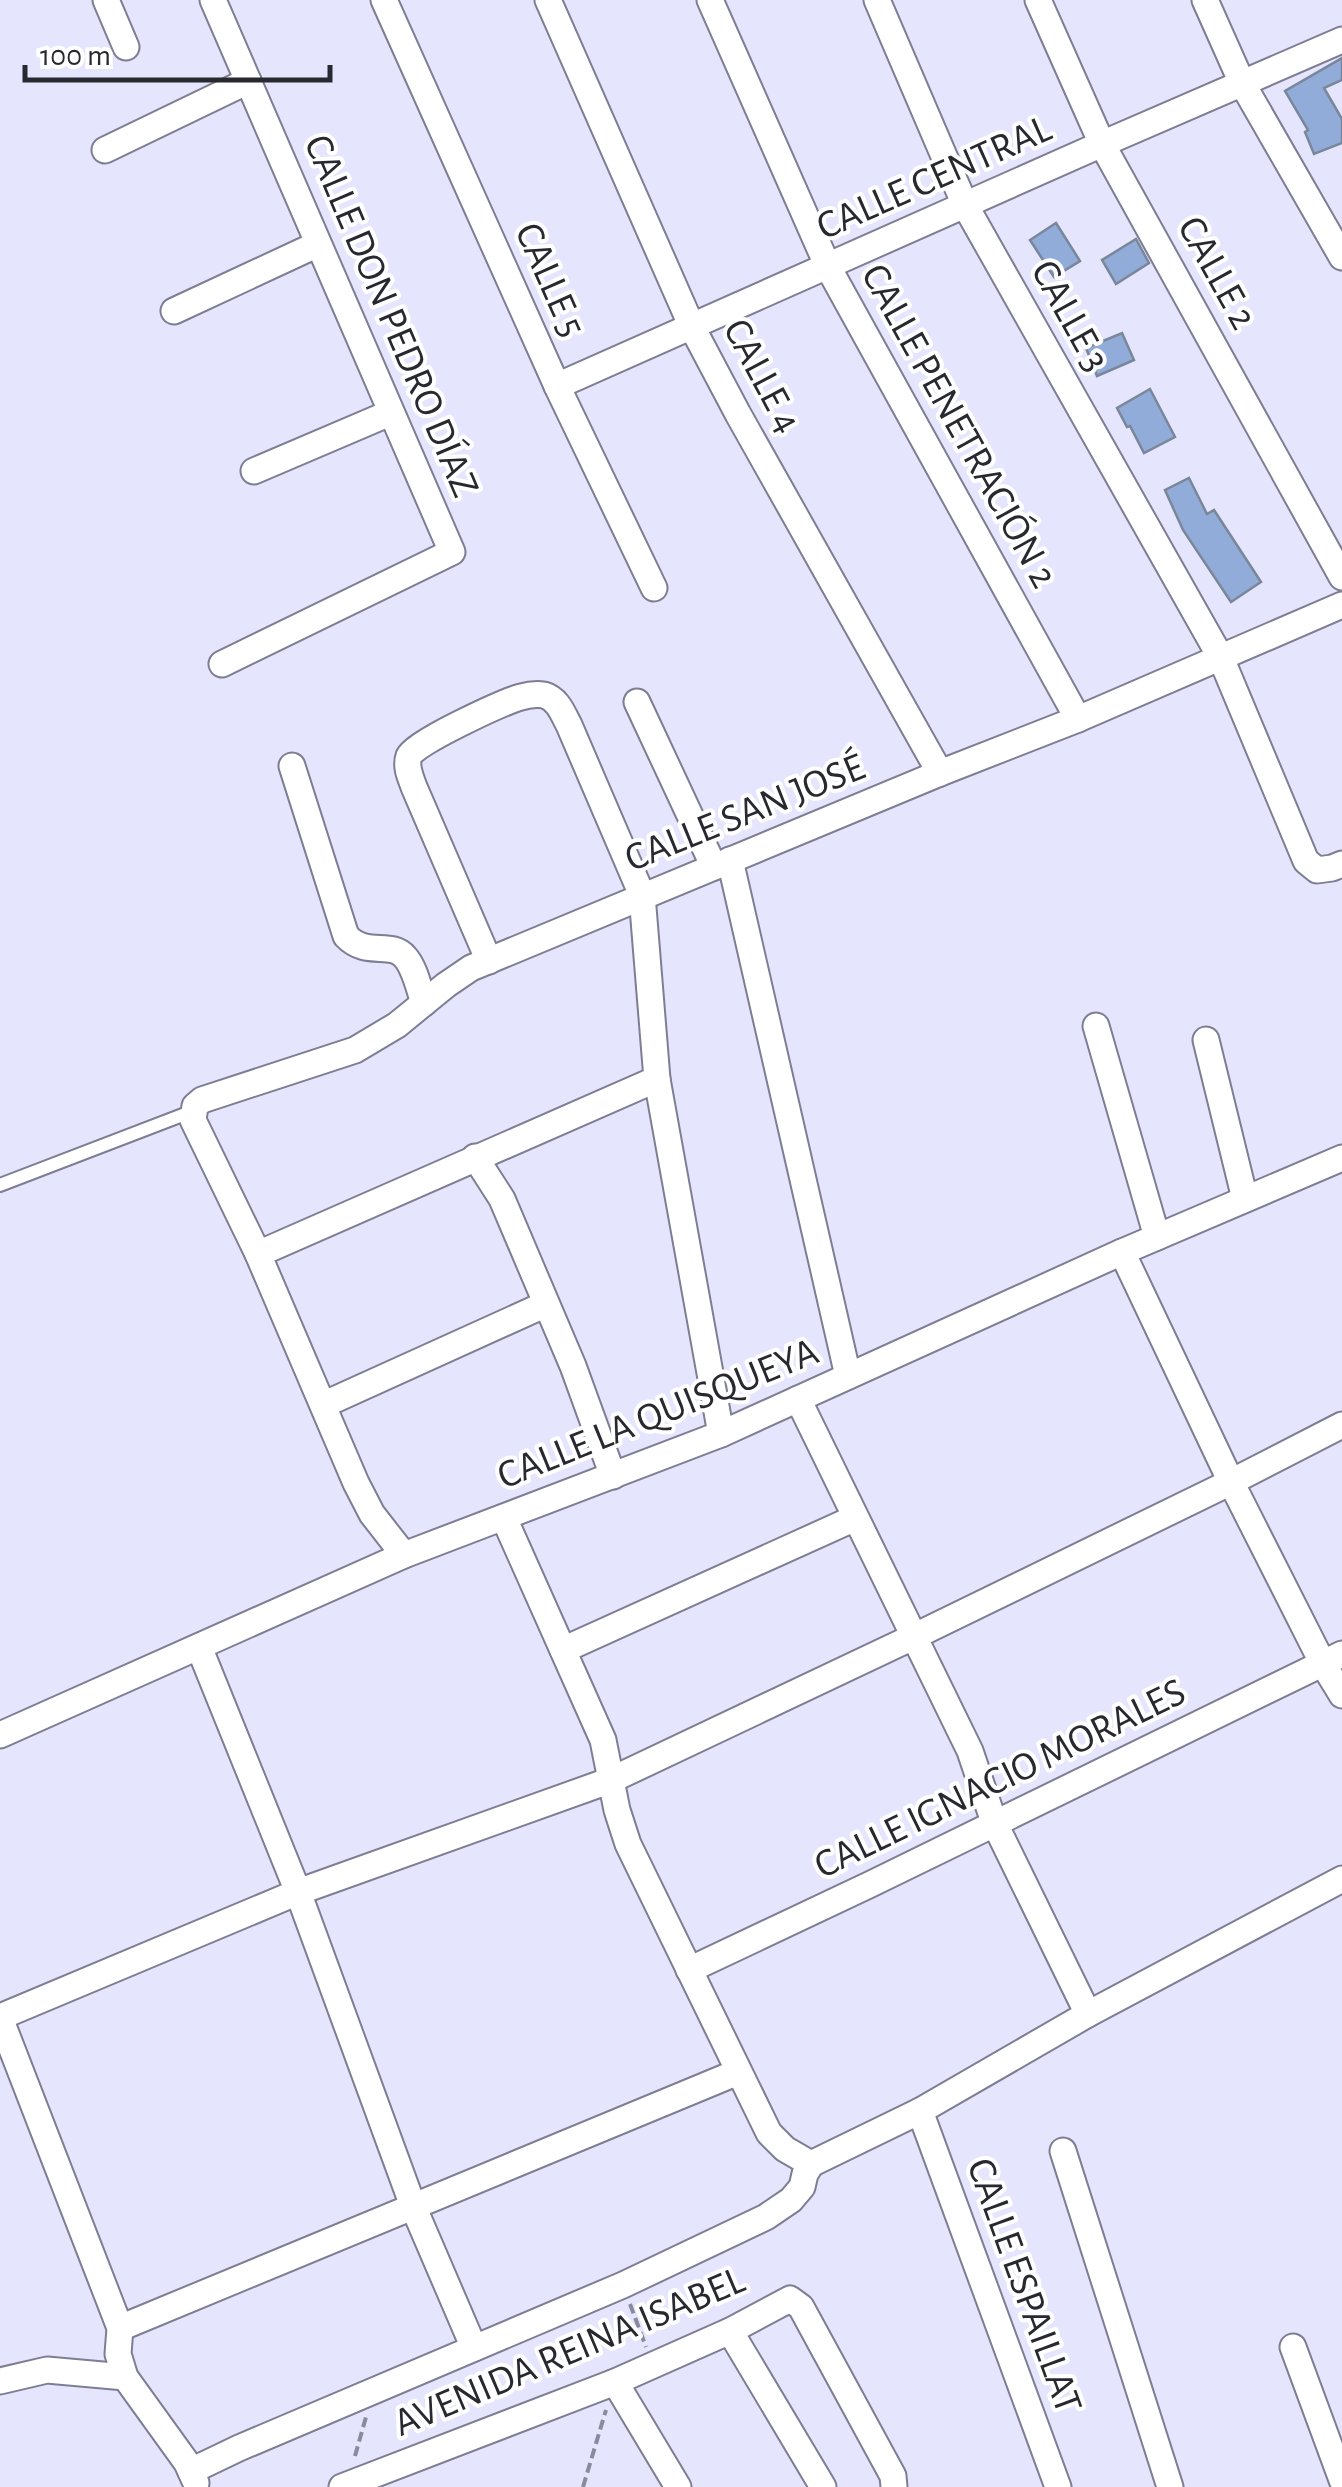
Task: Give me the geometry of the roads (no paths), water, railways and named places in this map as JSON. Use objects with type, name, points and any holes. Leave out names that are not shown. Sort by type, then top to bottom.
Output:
[{"type":"street","points":[[106,0],[126,47]]},
{"type":"street","name":"CALLE DON PEDRO DÍAZ","points":[[212,0],[452,552],[222,664]]},
{"type":"street","name":"CALLE 5","points":[[384,0],[557,386],[654,588]]},
{"type":"street","name":"CALLE 4","points":[[548,0],[692,327],[940,773]]},
{"type":"street","name":"CALLE PENETRACIÓN 2","points":[[710,0],[828,266],[1078,719]]},
{"type":"street","name":"CALLE 3","points":[[878,0],[965,204],[1221,658],[1306,861],[1317,870],[1342,864]]},
{"type":"street","name":"CALLE 2","points":[[1038,0],[1102,144],[1342,577]]},
{"type":"street","points":[[1205,0],[1242,83],[1342,257]]},
{"type":"street","name":"CALLE CENTRAL","points":[[557,386],[1342,40]]},
{"type":"street","points":[[104,150],[248,81]]},
{"type":"street","points":[[174,311],[318,244]]},
{"type":"street","points":[[254,471],[390,413]]},
{"type":"street","name":"CALLE SAN JOSÉ","points":[[193,1111],[202,1100],[355,1050],[397,1025],[471,968],[489,960],[1078,719],[1342,605]]},
{"type":"street","points":[[489,960],[414,787],[407,762],[410,753],[428,740],[520,697],[543,695],[560,707],[642,896],[656,1080],[722,1434]]},
{"type":"street","points":[[637,702],[722,864],[848,1376]]},
{"type":"street","points":[[292,766],[346,936],[355,946],[402,952],[424,1002]]},
{"type":"street","points":[[1096,1026],[1157,1237]]},
{"type":"street","points":[[1206,1040],[1245,1199]]},
{"type":"street","points":[[258,1254],[656,1080]]},
{"type":"street","points":[[193,1111],[193,1120],[258,1254],[356,1483],[372,1514],[404,1555]]},
{"type":"street","points":[[476,1157],[502,1199],[573,1366],[613,1476]]},
{"type":"street","name":"CALLE LA QUISQUEYA","points":[[0,1735],[404,1555],[722,1434],[1122,1252],[1342,1158]]},
{"type":"street","points":[[1122,1252],[1231,1482],[1332,1659],[1342,1695]]},
{"type":"street","points":[[323,1405],[546,1304]]},
{"type":"street","points":[[798,1399],[970,1750],[994,1822],[1088,2014]]},
{"type":"street","points":[[1342,1425],[914,1636],[610,1780],[298,1892],[0,2018],[120,2328],[118,2354],[125,2377],[195,2479],[239,2448],[623,2285],[766,2217],[802,2187],[810,2164],[920,2111],[1088,2014],[1342,1878]]},
{"type":"street","points":[[504,1518],[603,1740],[628,1844],[768,2133],[785,2150],[810,2164]]},
{"type":"street","points":[[563,1650],[855,1518]]},
{"type":"street","points":[[199,1647],[298,1892],[413,2206],[474,2348]]},
{"type":"street","name":"CALLE IGNACIO MORALES","points":[[689,1970],[1332,1659]]},
{"type":"street","points":[[120,2328],[738,2072]]},
{"type":"street","name":"CALLE ESPAILLAT","points":[[920,2111],[1058,2487]]},
{"type":"street","points":[[1062,2151],[1170,2487]]},
{"type":"street","name":"AVENIDA REINA ISABEL","points":[[350,2484],[615,2382],[730,2331],[790,2298],[796,2301],[894,2476],[894,2487]]},
{"type":"street","points":[[730,2331],[822,2487]]},
{"type":"street","points":[[1293,2348],[1342,2480]]},
{"type":"street","points":[[0,2381],[47,2370],[125,2377]]},
{"type":"street","points":[[615,2382],[678,2487]]},
{"type":"lane","points":[[0,1185],[193,1111]]}]
